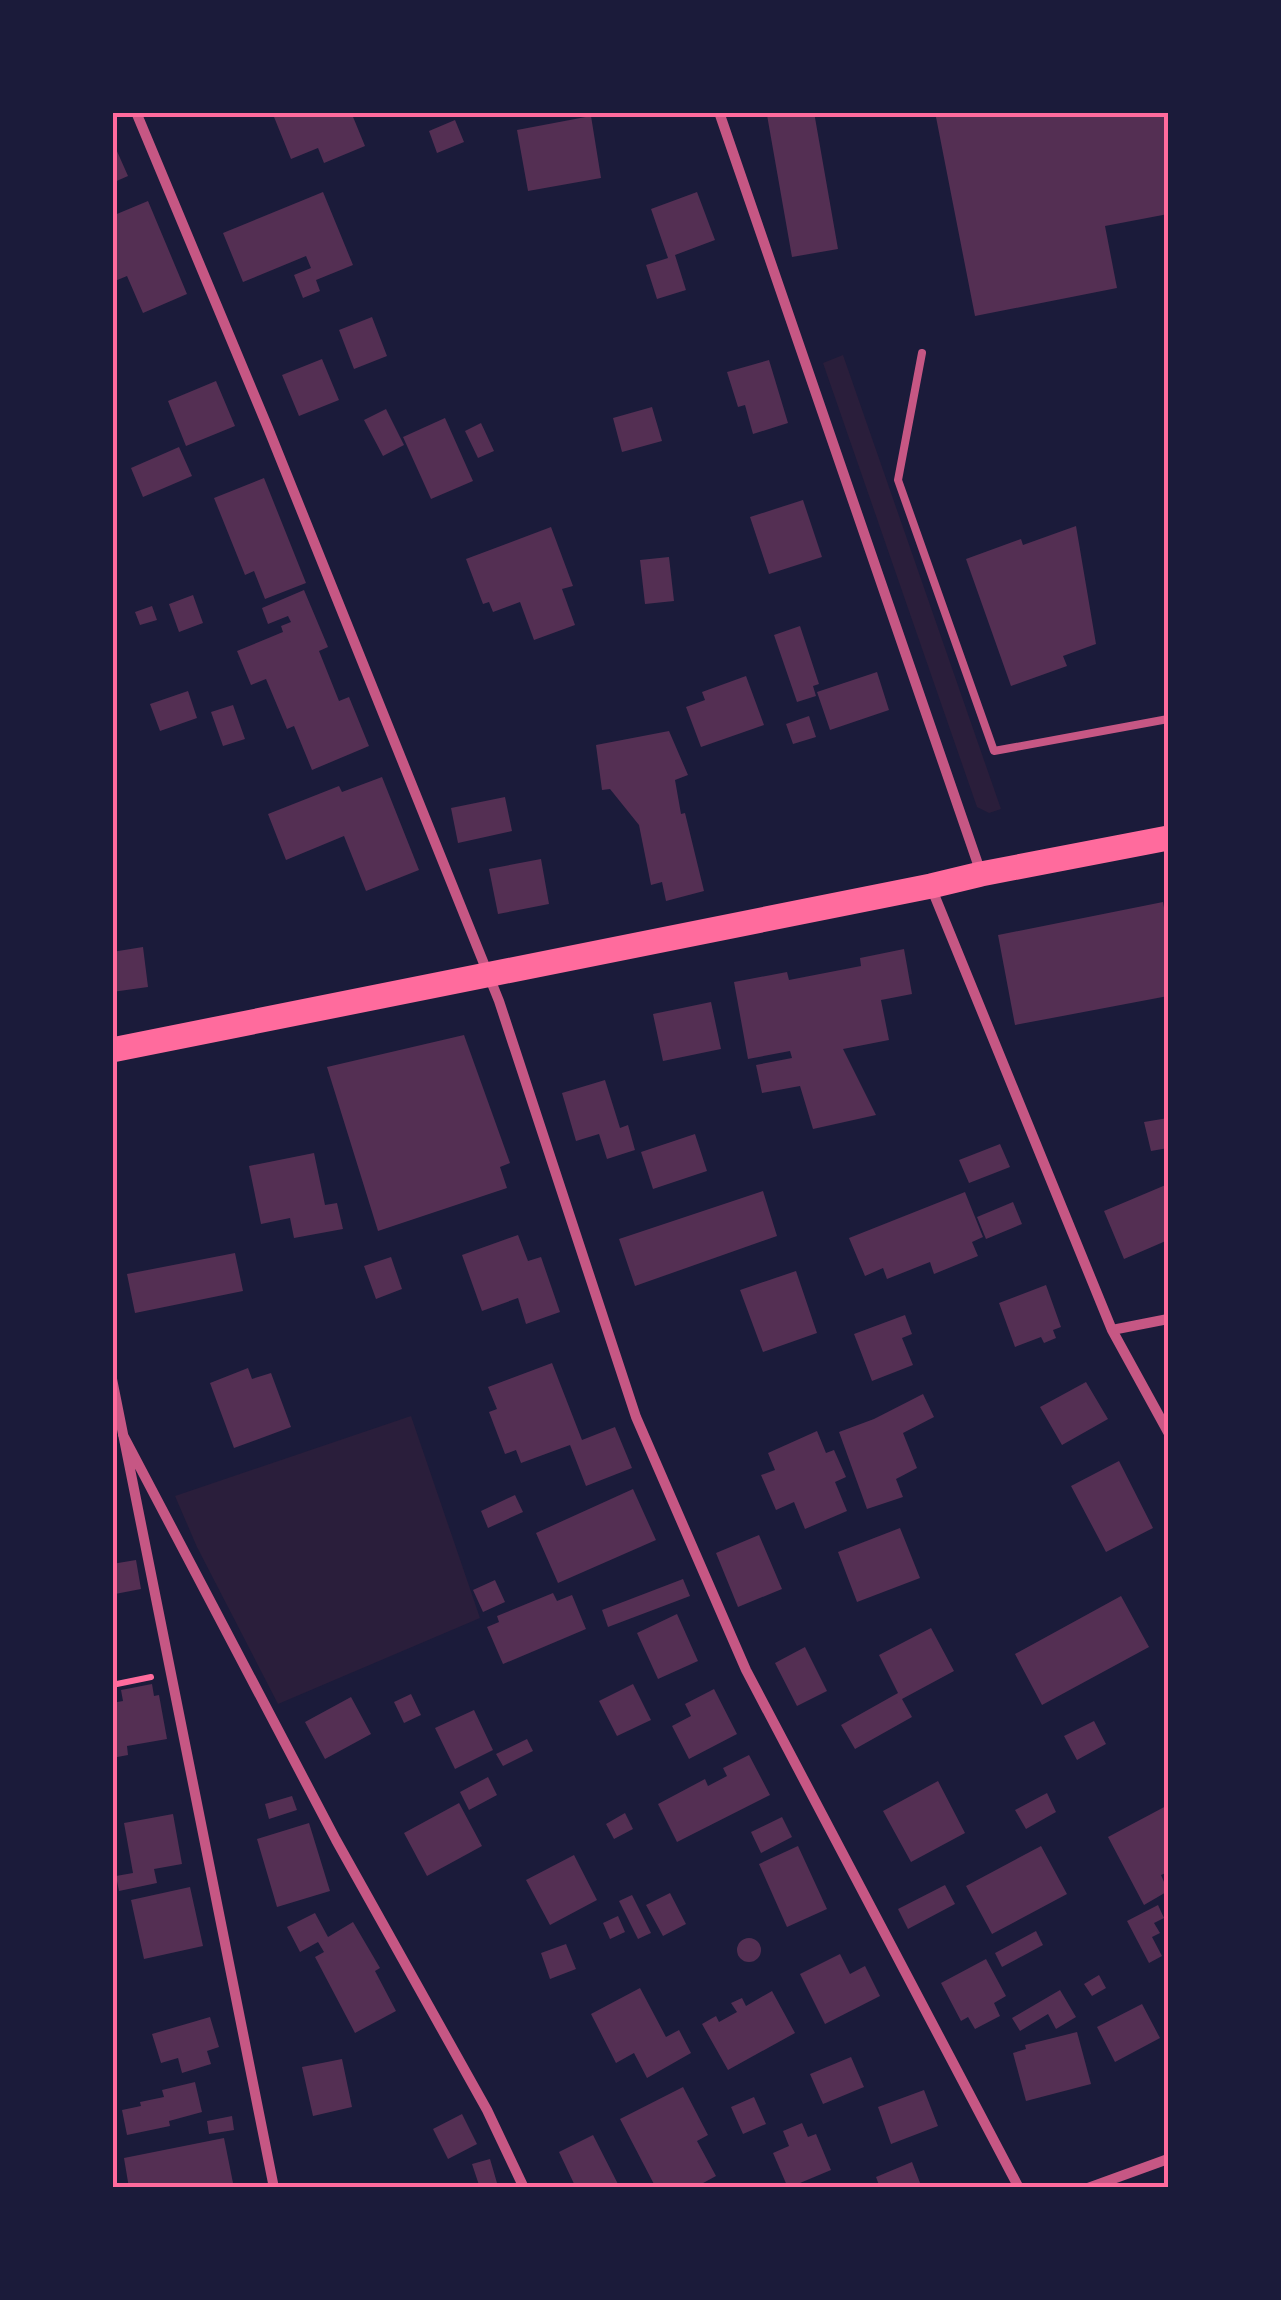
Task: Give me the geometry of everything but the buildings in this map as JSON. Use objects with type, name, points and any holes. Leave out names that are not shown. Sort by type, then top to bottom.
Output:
[{"type":"main road","points":[[112,1050],[1168,838]]},
{"type":"street","points":[[136,112],[499,1001],[636,1418],[746,1670],[1020,2188]]},
{"type":"street","points":[[719,112],[981,874]]},
{"type":"street","points":[[930,886],[1112,1330],[1168,1432]]},
{"type":"street","points":[[1112,1330],[1168,1320]]},
{"type":"street","points":[[112,1379],[274,2188]]},
{"type":"street","points":[[123,1434],[336,1840],[488,2110],[524,2188]]},
{"type":"street","points":[[1088,2188],[1168,2159]]},
{"type":"lane","points":[[922,353],[898,480],[994,751],[1168,719]]},
{"type":"path","points":[[112,1684],[172,1673]]},
{"type":"shaded area","points":[[843,355],[1001,809],[989,813],[977,807],[823,363]]},
{"type":"shaded area","points":[[411,1416],[480,1618],[278,1704],[175,1496]]}]
